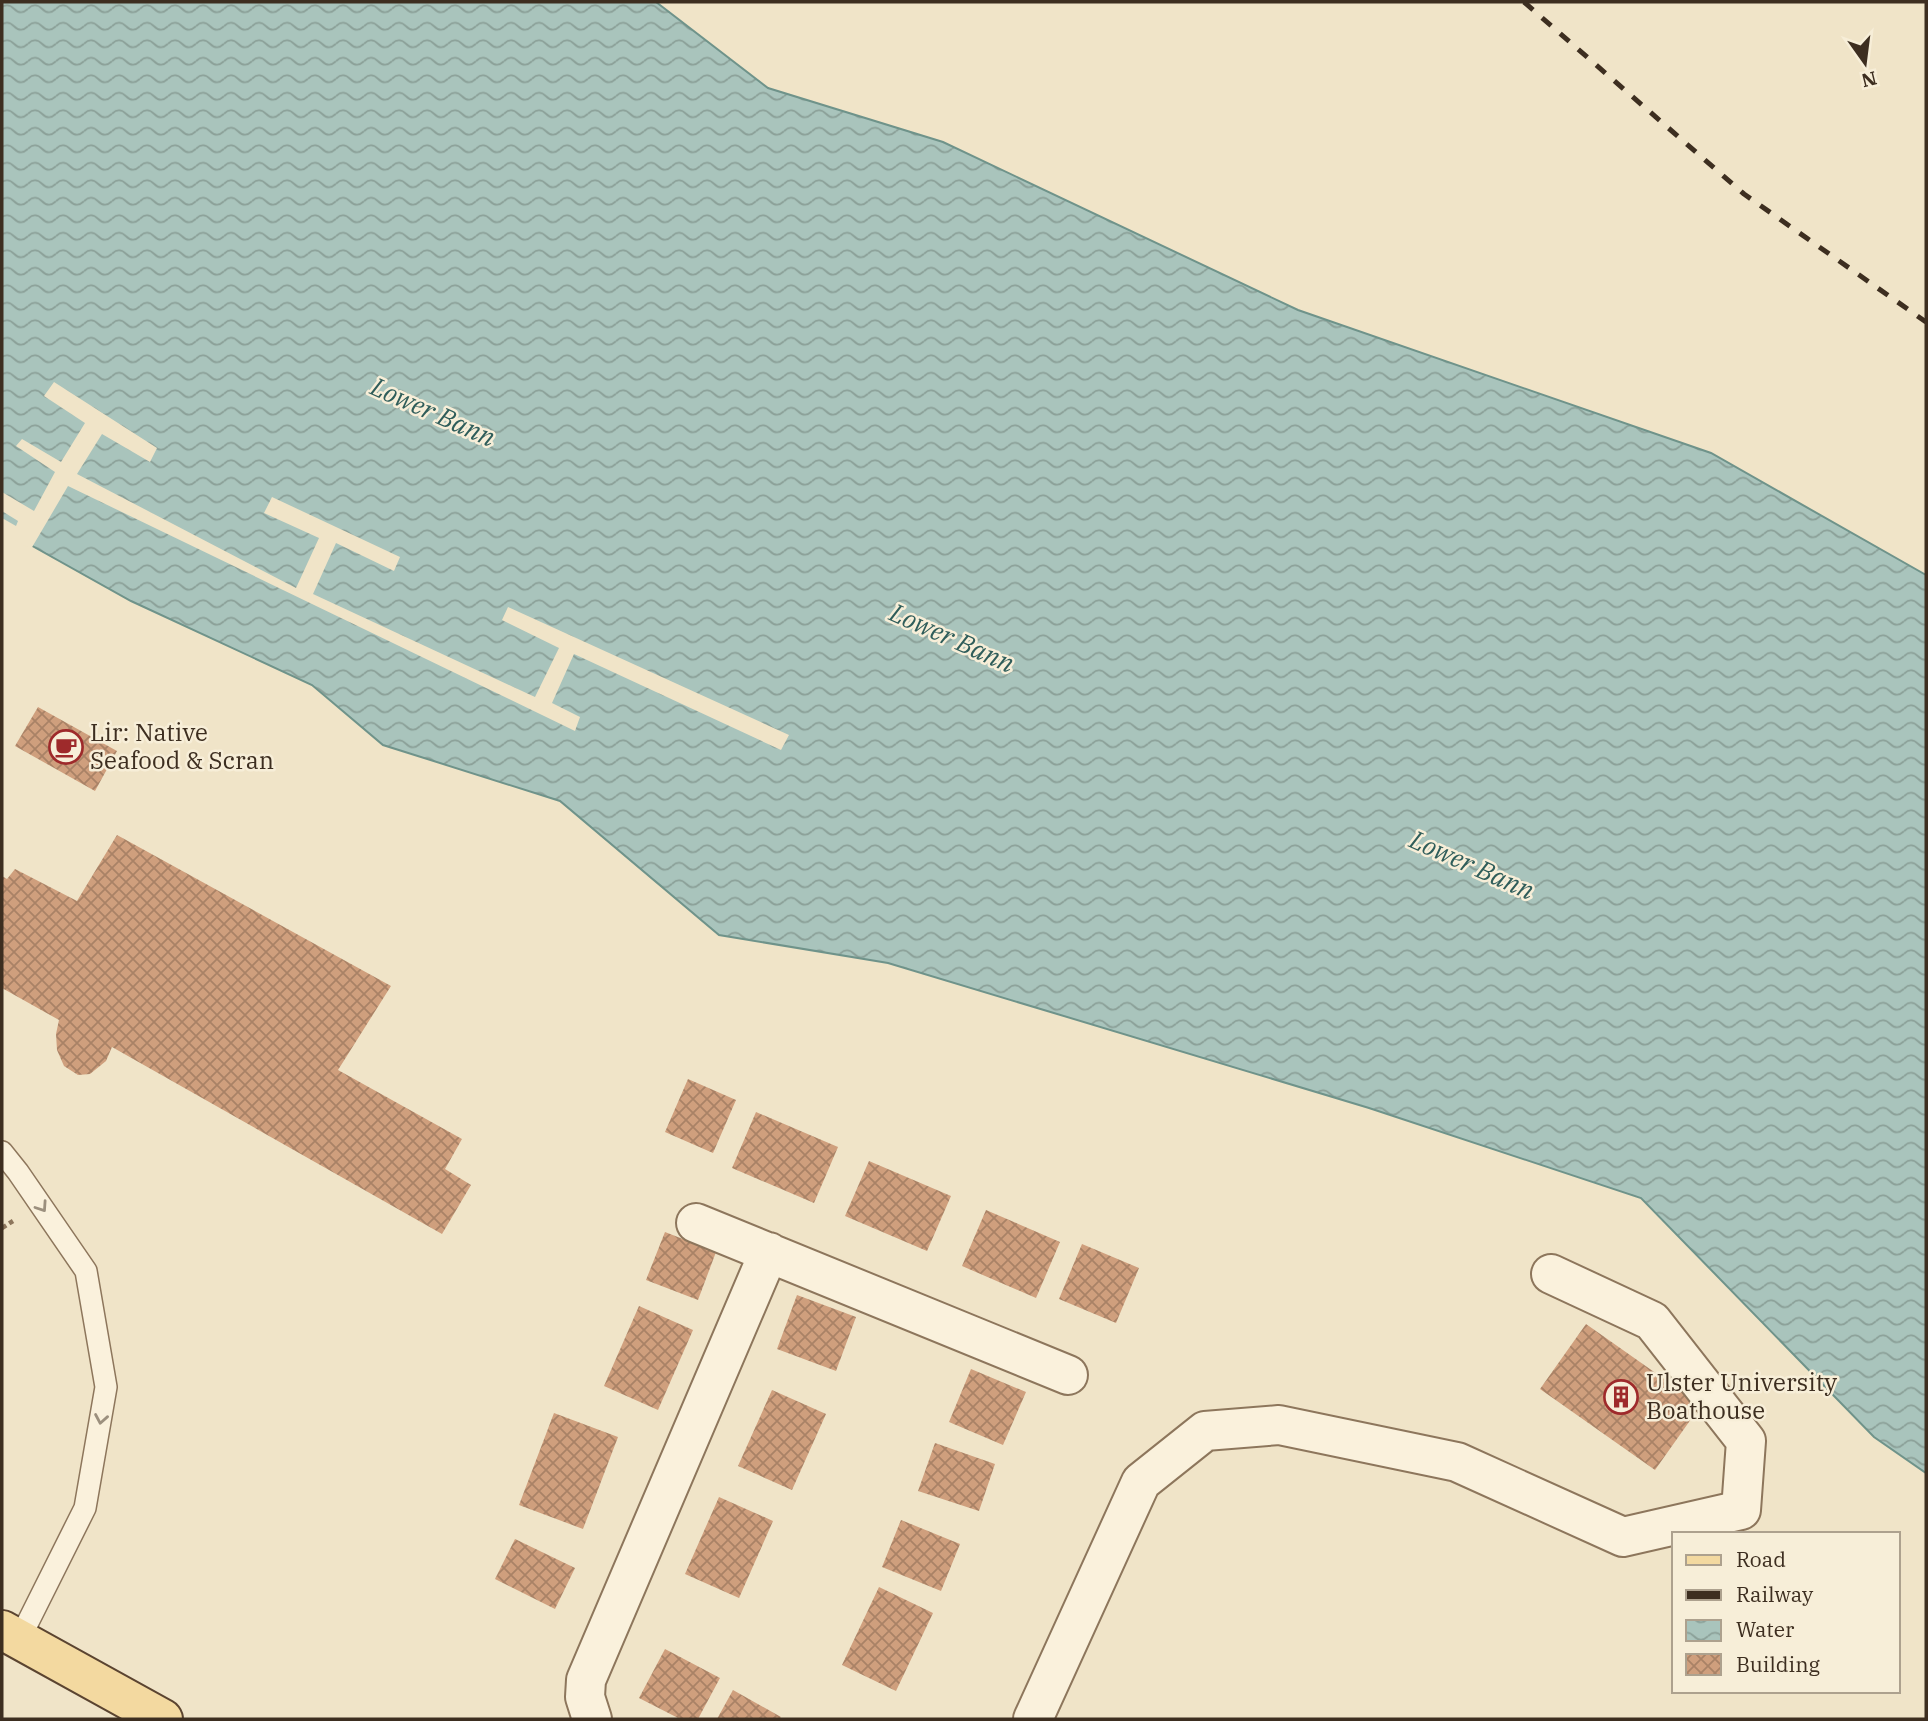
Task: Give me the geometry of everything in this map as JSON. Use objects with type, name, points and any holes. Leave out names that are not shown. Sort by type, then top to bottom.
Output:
[{"type":"main road","points":[[10,1635],[163,1719]]},
{"type":"street","points":[[696,1223],[1068,1375]]},
{"type":"street","points":[[592,1719],[585,1697],[586,1680],[769,1252]]},
{"type":"street","points":[[1033,1719],[1142,1482],[1205,1431],[1279,1425],[1457,1462],[1623,1537],[1741,1510],[1746,1441],[1652,1321],[1551,1275]]},
{"type":"lane","points":[[2,1153],[86,1271],[106,1387],[85,1508],[10,1635]]},
{"type":"water","name":"Lower Bann","points":[[2,2],[656,2],[768,88],[943,142],[1298,310],[1711,453],[1926,575],[1926,1473],[1874,1437],[1641,1198],[1369,1108],[888,963],[719,935],[560,801],[383,745],[312,685],[131,601],[2,529]]},
{"type":"pier","points":[[54,382],[157,448],[150,462],[102,434],[77,474],[296,588],[319,538],[264,513],[272,497],[400,557],[394,571],[336,543],[313,594],[535,697],[559,648],[502,620],[508,607],[789,735],[781,750],[574,654],[552,703],[580,717],[575,731],[68,486],[31,549],[2,533],[2,518],[16,526],[18,521],[2,511],[2,492],[34,511],[55,472],[16,446],[22,439],[61,462],[85,423],[44,396]]},
{"type":"building","points":[[38,707],[117,751],[95,791],[15,746]]},
{"type":"building","points":[[117,835],[391,986],[338,1070],[462,1139],[445,1169],[471,1185],[442,1234],[112,1047],[106,1061],[90,1074],[78,1075],[64,1066],[57,1050],[59,1020],[2,988],[2,876],[7,879],[15,869],[77,901]]},
{"type":"building","points":[[688,1079],[736,1100],[713,1153],[665,1132]]},
{"type":"building","points":[[756,1112],[838,1147],[814,1203],[732,1168]]},
{"type":"building","points":[[869,1161],[951,1196],[927,1251],[845,1216]]},
{"type":"building","points":[[986,1210],[1060,1242],[1036,1298],[962,1266]]},
{"type":"building","points":[[665,1232],[716,1252],[698,1300],[646,1280]]},
{"type":"building","points":[[1082,1244],[1139,1268],[1116,1323],[1059,1299]]},
{"type":"building","points":[[797,1295],[856,1317],[836,1371],[777,1349]]},
{"type":"building","points":[[639,1306],[693,1330],[658,1410],[604,1386]]},
{"type":"building","name":"Ulster University Boathouse","points":[[1586,1324],[1701,1405],[1655,1470],[1540,1389]]},
{"type":"building","points":[[971,1369],[1026,1392],[1003,1445],[949,1422]]},
{"type":"building","points":[[772,1390],[826,1414],[792,1490],[738,1466]]},
{"type":"building","points":[[554,1413],[618,1437],[583,1529],[519,1505]]},
{"type":"building","points":[[935,1443],[995,1464],[979,1511],[918,1491]]},
{"type":"building","points":[[719,1497],[773,1521],[739,1598],[685,1574]]},
{"type":"building","points":[[901,1520],[960,1544],[941,1591],[882,1567]]},
{"type":"building","points":[[515,1539],[575,1568],[555,1609],[495,1579]]},
{"type":"building","points":[[879,1587],[933,1613],[896,1691],[842,1665]]},
{"type":"building","points":[[665,1649],[720,1678],[698,1719],[680,1719],[639,1698]]},
{"type":"building","points":[[733,1690],[781,1717],[717,1719]]},
{"type":"railway","points":[[1524,2],[1744,194],[1926,322]]},
{"type":"place","name":"Lir: Native Seafood & Scran","points":[[66,747]]},
{"type":"place","name":"Ulster University Boathouse","points":[[1621,1397]]}]
